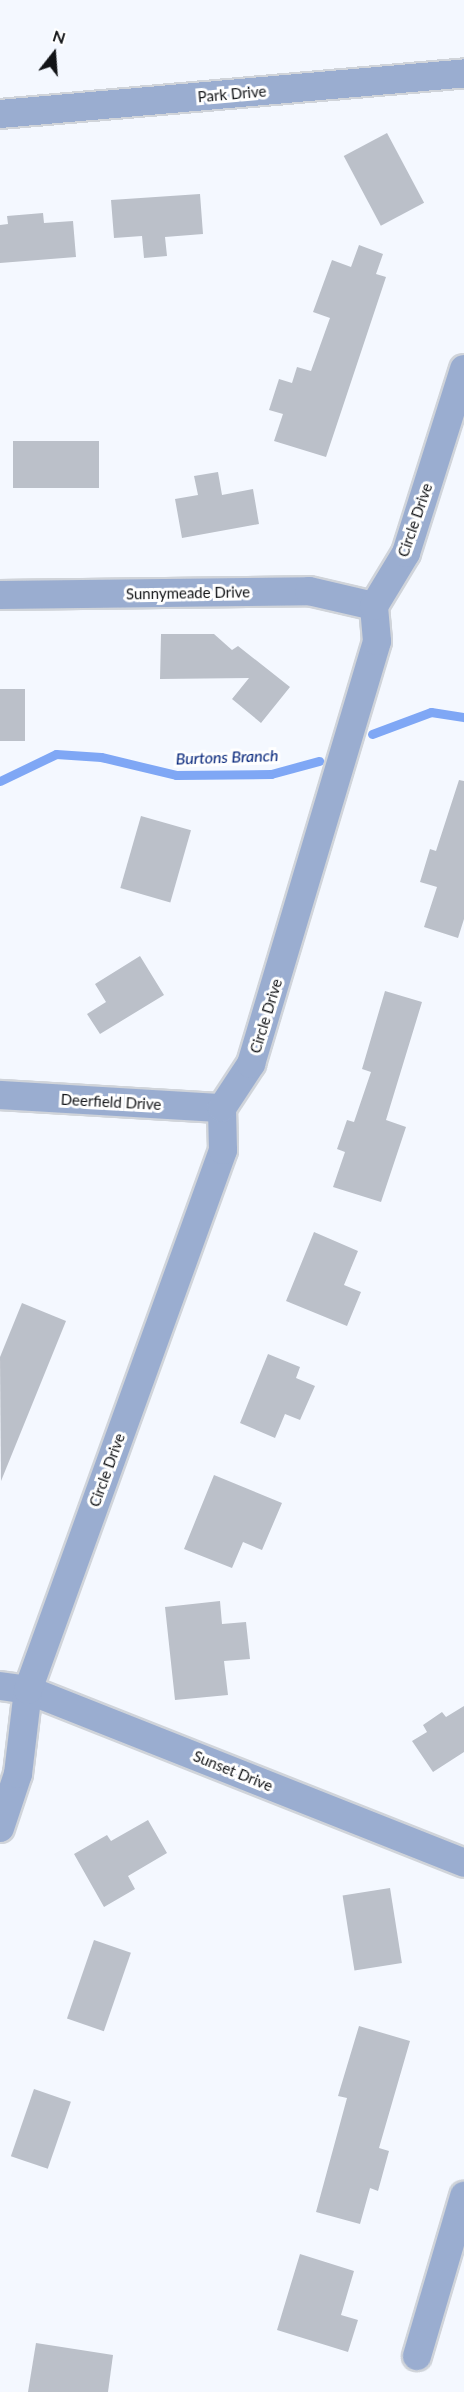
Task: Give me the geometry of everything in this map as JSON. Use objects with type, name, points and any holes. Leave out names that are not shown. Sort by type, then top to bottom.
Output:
[{"type":"street","name":"Park Drive","points":[[0,114],[464,74]]},
{"type":"street","name":"Circle Drive","points":[[0,1828],[18,1774],[28,1690],[223,1150],[222,1108],[252,1064],[377,641],[374,606],[406,553],[464,369]]},
{"type":"street","name":"Sunnymeade Drive","points":[[0,596],[309,591],[374,606]]},
{"type":"street","name":"Deerfield Drive","points":[[0,1095],[222,1108]]},
{"type":"street","name":"Sunset Drive","points":[[0,1686],[28,1690],[464,1863]]},
{"type":"street","points":[[417,2356],[464,2196]]},
{"type":"building","points":[[387,133],[424,203],[381,226],[344,156]]},
{"type":"building","points":[[200,194],[203,234],[165,237],[167,256],[144,258],[142,236],[114,238],[111,200]]},
{"type":"building","points":[[43,213],[44,223],[73,221],[76,257],[0,263],[0,225],[8,224],[7,216]]},
{"type":"building","points":[[359,245],[383,254],[376,274],[386,277],[326,457],[274,441],[283,414],[269,410],[279,379],[292,383],[297,367],[311,371],[330,318],[313,312],[332,260],[351,267]]},
{"type":"building","points":[[13,441],[99,441],[99,488],[13,488]]},
{"type":"building","points":[[218,472],[222,495],[253,489],[259,524],[182,538],[175,499],[198,495],[194,476]]},
{"type":"building","points":[[161,634],[214,634],[232,650],[238,646],[290,687],[261,723],[232,699],[249,678],[160,679]]},
{"type":"building","points":[[0,689],[25,689],[25,741],[0,741]]},
{"type":"building","points":[[459,780],[464,781],[464,919],[458,938],[424,927],[437,887],[420,882],[430,849],[436,851]]},
{"type":"building","points":[[141,816],[191,830],[170,902],[120,888]]},
{"type":"building","points":[[140,956],[164,995],[100,1034],[87,1014],[106,1002],[95,984]]},
{"type":"building","points":[[385,991],[422,1002],[386,1120],[406,1127],[381,1202],[333,1187],[345,1152],[337,1149],[347,1120],[354,1122],[371,1072],[362,1069]]},
{"type":"building","points":[[314,1232],[358,1251],[344,1285],[361,1292],[347,1326],[286,1301]]},
{"type":"building","points":[[22,1303],[66,1321],[1,1481],[0,1357]]},
{"type":"building","points":[[268,1354],[300,1367],[296,1378],[315,1386],[300,1420],[285,1414],[275,1438],[240,1423]]},
{"type":"building","points":[[214,1475],[282,1503],[262,1550],[243,1542],[232,1568],[184,1549]]},
{"type":"building","points":[[220,1601],[222,1624],[246,1622],[250,1659],[224,1661],[228,1695],[175,1700],[165,1607]]},
{"type":"building","points":[[464,1706],[464,1752],[433,1772],[412,1741],[427,1732],[423,1725],[442,1712],[446,1717]]},
{"type":"building","points":[[148,1820],[167,1853],[128,1876],[135,1889],[104,1907],[74,1854],[107,1835],[111,1841]]},
{"type":"building","points":[[390,1888],[402,1963],[354,1971],[343,1896]]},
{"type":"building","points":[[94,1940],[131,1953],[104,2031],[67,2018]]},
{"type":"building","points":[[359,2026],[410,2041],[379,2148],[389,2151],[378,2191],[370,2188],[360,2224],[316,2212],[347,2098],[338,2096]]},
{"type":"building","points":[[34,2089],[71,2102],[48,2169],[11,2156]]},
{"type":"building","points":[[300,2254],[354,2271],[341,2315],[358,2320],[348,2352],[277,2330]]},
{"type":"building","points":[[36,2343],[113,2355],[108,2392],[28,2392]]},
{"type":"waterway","name":"Burtons Branch","points":[[372,734],[431,712],[464,717]]},
{"type":"waterway","name":"Burtons Branch","points":[[0,781],[56,754],[101,757],[176,775],[271,774],[319,761]]}]
